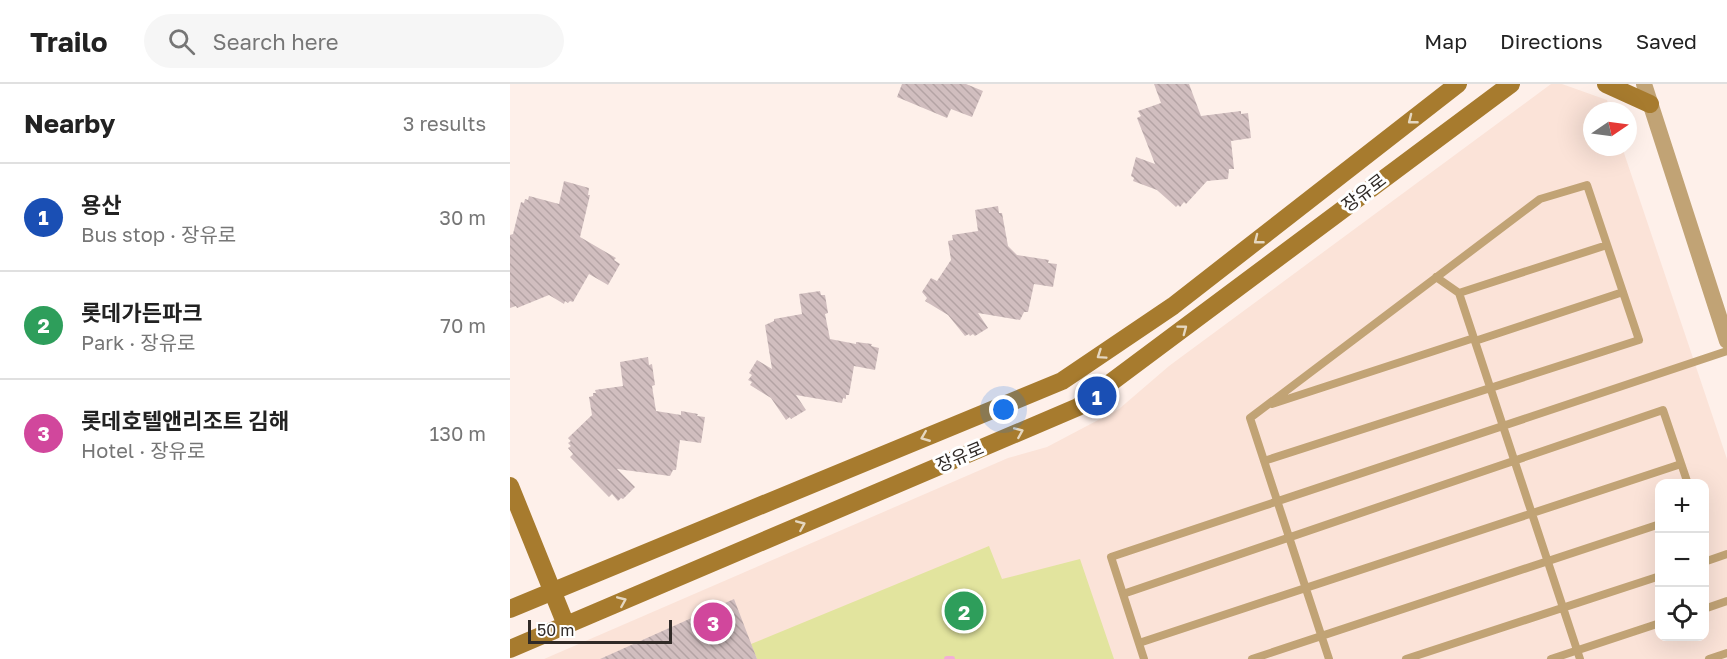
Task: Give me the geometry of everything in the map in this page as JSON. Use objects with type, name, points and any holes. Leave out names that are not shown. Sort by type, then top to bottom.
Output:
[{"type":"main road","name":"장유로","points":[[510,609],[1062,381],[1173,306],[1458,84]]},
{"type":"main road","name":"장유로","points":[[510,649],[1078,407],[1510,84]]},
{"type":"main road","points":[[1606,84],[1650,104]]},
{"type":"main road","points":[[510,486],[566,624]]},
{"type":"street","points":[[1644,84],[1727,341]]},
{"type":"lane","points":[[1264,461],[1639,340],[1587,185],[1540,199],[1250,418],[1264,461],[1278,501],[1329,659]]},
{"type":"lane","points":[[1459,293],[1607,245]]},
{"type":"lane","points":[[1436,277],[1459,293],[1578,655]]},
{"type":"lane","points":[[1266,406],[1623,292]]},
{"type":"lane","points":[[1144,659],[1111,557],[1727,351]]},
{"type":"lane","points":[[1123,594],[1663,410],[1687,479]]},
{"type":"lane","points":[[1139,642],[1682,464]]},
{"type":"lane","points":[[1252,659],[1655,525]]},
{"type":"lane","points":[[1709,560],[1727,554]]},
{"type":"lane","points":[[1406,659],[1655,577]]},
{"type":"lane","points":[[1709,607],[1727,601]]},
{"type":"lane","points":[[1551,659],[1578,655],[1655,625]]},
{"type":"lane","points":[[1709,659],[1727,653]]},
{"type":"shaded area","points":[[1551,84],[1562,84],[1607,100],[1608,102],[1583,102],[1583,156],[1625,156],[1727,459],[1727,659],[544,659],[1008,458],[1047,447],[1119,409],[1169,366]]},
{"type":"green space","points":[[989,546],[1002,579],[1080,559],[1114,659],[757,659],[751,644]]},
{"type":"building","points":[[902,84],[966,84],[983,91],[972,117],[951,109],[947,118],[897,97]]},
{"type":"building","points":[[1154,84],[1189,84],[1201,116],[1241,111],[1241,114],[1248,113],[1251,138],[1231,141],[1234,169],[1229,169],[1228,179],[1207,181],[1186,204],[1184,202],[1180,207],[1178,205],[1176,207],[1157,190],[1133,181],[1134,178],[1131,176],[1136,157],[1155,164],[1137,118],[1141,116],[1138,111],[1161,103]]},
{"type":"building","points":[[564,181],[589,188],[588,195],[590,195],[580,237],[616,258],[614,260],[620,264],[608,285],[589,274],[573,302],[565,301],[564,304],[549,295],[517,308],[516,306],[510,308],[510,235],[513,234],[521,202],[528,200],[529,196],[559,204]]},
{"type":"building","points":[[998,206],[999,213],[1002,213],[1008,246],[1017,255],[1049,260],[1048,263],[1057,264],[1053,287],[1034,284],[1028,312],[1024,312],[1020,320],[978,313],[988,328],[975,336],[969,334],[965,336],[948,315],[925,301],[927,298],[922,292],[931,278],[937,281],[951,260],[948,241],[953,240],[952,235],[978,231],[975,210]]},
{"type":"building","points":[[820,291],[821,295],[825,295],[828,313],[825,314],[830,339],[856,344],[856,342],[872,344],[871,346],[879,348],[875,370],[854,366],[849,395],[846,395],[846,399],[843,398],[842,403],[796,395],[806,410],[786,420],[771,398],[750,385],[752,382],[748,380],[752,375],[749,373],[757,360],[772,369],[765,325],[774,319],[802,314],[799,294]]},
{"type":"building","points":[[648,357],[649,365],[652,364],[655,385],[652,386],[656,411],[681,415],[681,411],[705,417],[701,443],[680,440],[676,470],[673,470],[670,476],[617,469],[635,487],[618,501],[612,494],[609,497],[570,457],[573,454],[568,448],[571,446],[568,443],[571,441],[568,438],[592,415],[589,397],[596,393],[595,390],[623,386],[620,362]]},
{"type":"building","points":[[734,599],[757,659],[600,659]]},
{"type":"waterway","points":[[947,659],[952,659]]},
{"type":"place","name":"용산","points":[[1097,396]]},
{"type":"place","name":"롯데가든파크","points":[[964,611]]},
{"type":"place","name":"롯데호텔앤리조트 김해","points":[[713,622]]}]
